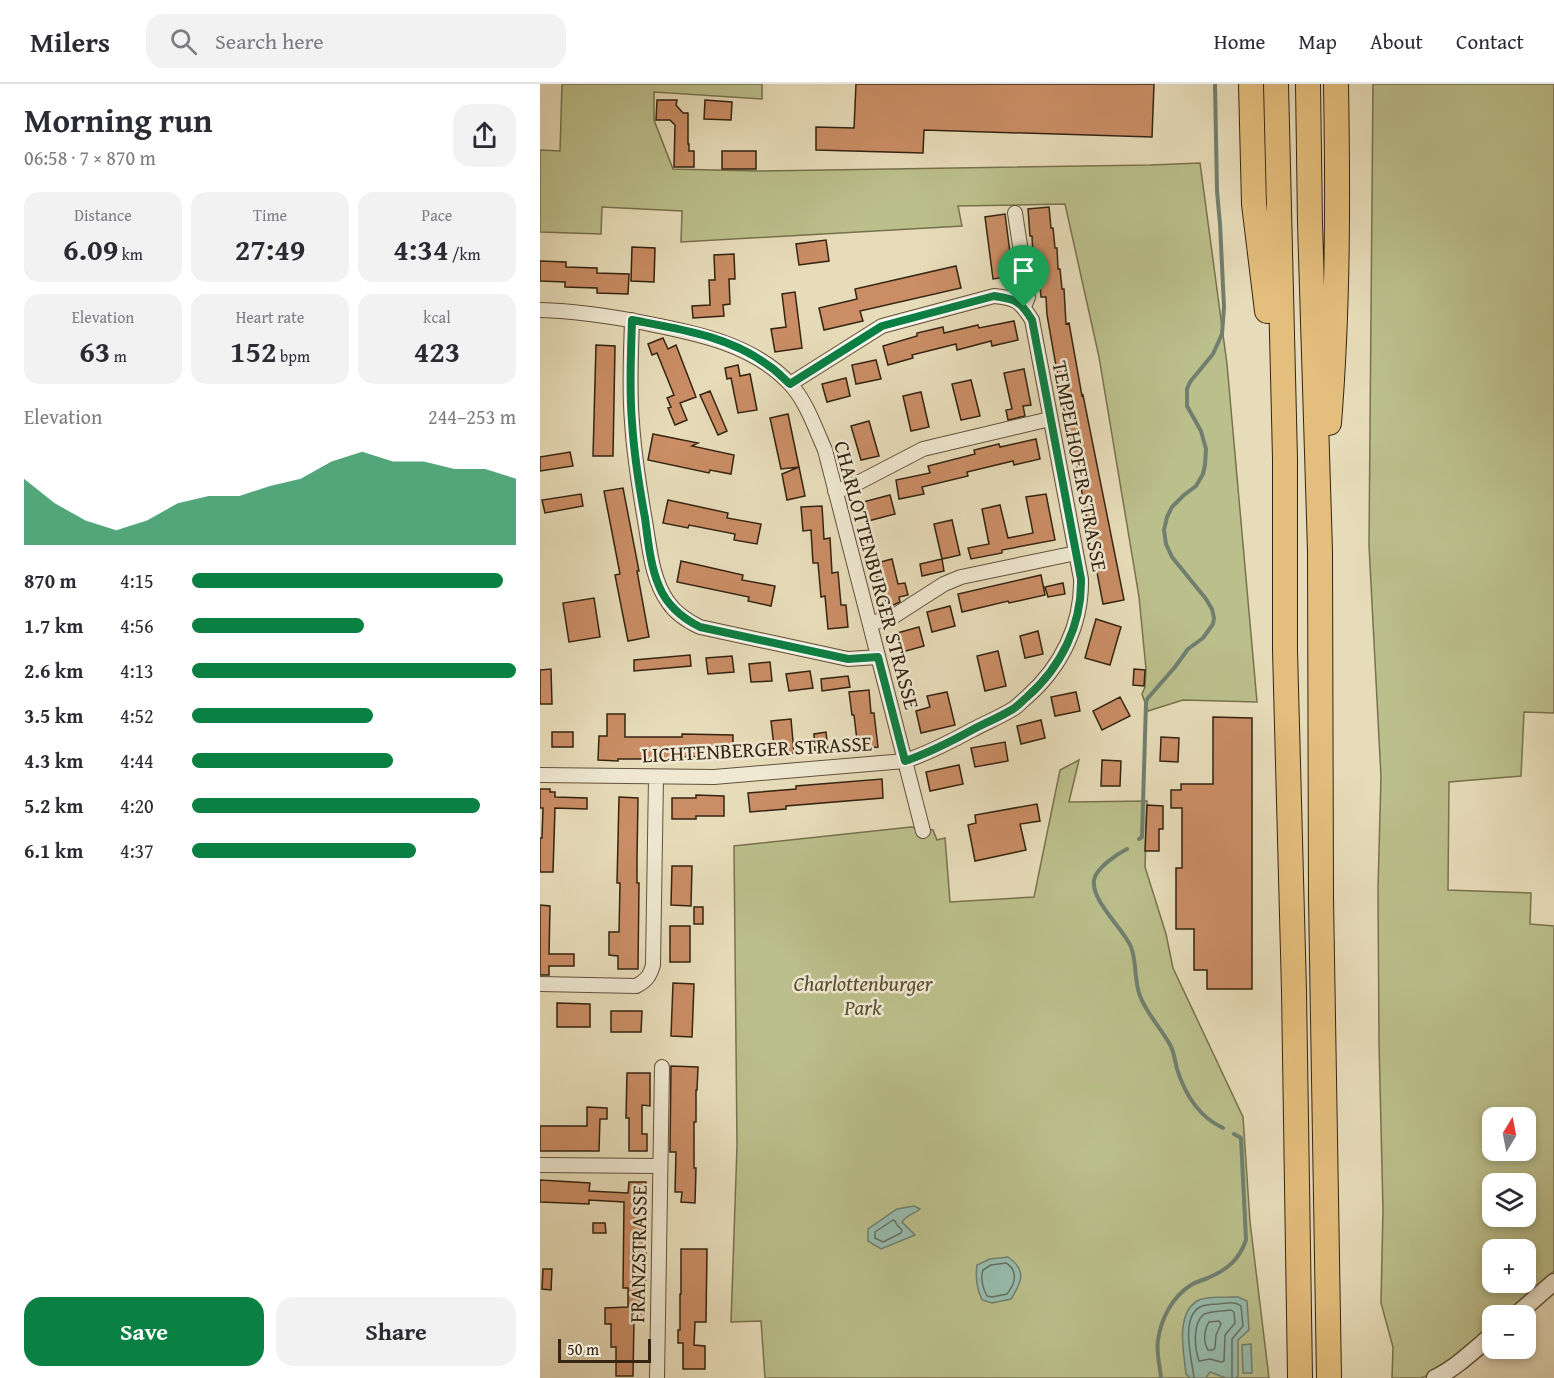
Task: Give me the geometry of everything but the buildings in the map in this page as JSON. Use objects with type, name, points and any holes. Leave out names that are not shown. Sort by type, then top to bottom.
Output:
[{"type":"highway","points":[[1251,84],[1254,204],[1266,293],[1274,403],[1285,459]]},
{"type":"highway","points":[[1276,84],[1285,459],[1285,650],[1294,991],[1300,1378]]},
{"type":"highway","points":[[1308,84],[1320,551],[1321,898],[1329,1378]]},
{"type":"highway","points":[[1320,551],[1332,394],[1337,286],[1336,84]]},
{"type":"street","name":"TEMPELHOFER STRASSE","points":[[905,761],[929,753],[1014,709],[1052,671],[1066,645],[1078,613],[1081,579],[1032,320],[1024,307],[1028,297],[1015,213]]},
{"type":"street","points":[[790,384],[882,326],[994,296],[1011,298],[1024,307]]},
{"type":"street","name":"CHARLOTTENBURGER STRASSE","points":[[540,310],[612,316],[713,338],[740,349],[768,365],[798,394],[825,450],[923,831]]},
{"type":"street","points":[[632,320],[630,395],[636,468],[654,568],[659,586],[667,601],[676,612],[700,627],[848,659],[878,657]]},
{"type":"street","points":[[835,491],[850,487],[922,449],[1050,419]]},
{"type":"street","points":[[870,624],[894,616],[961,577],[1076,553]]},
{"type":"street","name":"LICHTENBERGER STRASSE","points":[[540,775],[714,777],[905,761]]},
{"type":"street","points":[[540,984],[636,986],[644,982],[651,972],[653,965],[656,777]]},
{"type":"street","name":"FRANZSTRASSE","points":[[657,1378],[662,1067]]},
{"type":"street","name":"FRANZSTRASSE","points":[[540,1164],[660,1166]]},
{"type":"street","points":[[1528,1305],[1554,1282]]},
{"type":"street","points":[[1442,1377],[1482,1344]]},
{"type":"green space","points":[[562,84],[762,84],[762,99],[654,92],[654,120],[673,169],[757,171],[1200,163],[1227,364],[1257,702],[1183,700],[1148,711],[1142,694],[1145,687],[1146,669],[1139,597],[1099,357],[1065,204],[958,206],[962,226],[681,242],[682,211],[602,207],[601,234],[540,232],[540,150],[560,151]]},
{"type":"green space","points":[[1373,84],[1554,84],[1554,713],[1524,712],[1521,776],[1449,782],[1448,890],[1531,893],[1530,924],[1554,926],[1554,1271],[1536,1287],[1536,1239],[1482,1239],[1482,1293],[1529,1293],[1515,1305],[1482,1305],[1482,1335],[1437,1370],[1420,1378],[1392,1378],[1393,1347],[1381,1303],[1383,1210],[1378,889],[1381,777],[1369,545]]},
{"type":"green space","name":"Charlottenburger Park","points":[[1079,760],[1069,802],[1147,801],[1145,867],[1166,934],[1173,968],[1243,1117],[1250,1222],[1269,1378],[765,1378],[761,1321],[731,1322],[737,1146],[734,846],[911,827],[933,830],[937,840],[945,838],[950,902],[1034,897],[1060,770]]},
{"type":"water","points":[[914,1206],[920,1209],[902,1222],[915,1235],[881,1249],[868,1241],[868,1229],[897,1209]]},
{"type":"water","points":[[1008,1257],[1018,1267],[1021,1276],[1015,1293],[1011,1299],[992,1303],[982,1300],[977,1283],[977,1265],[990,1259]]},
{"type":"water","points":[[1238,1297],[1247,1301],[1249,1330],[1238,1340],[1238,1376],[1226,1378],[1210,1372],[1206,1378],[1190,1378],[1186,1374],[1182,1335],[1190,1307],[1200,1299]]},
{"type":"water","points":[[1251,1344],[1252,1373],[1243,1373],[1242,1345]]},
{"type":"waterway","points":[[1139,839],[1142,837],[1147,699],[1188,649],[1203,638],[1213,624],[1214,618],[1206,599],[1172,557],[1166,544],[1164,530],[1172,507],[1196,486],[1203,474],[1206,449],[1201,431],[1187,406],[1187,389],[1213,354],[1222,334],[1224,307],[1217,191],[1215,84]]},
{"type":"waterway","points":[[1127,849],[1103,866],[1096,875],[1094,888],[1097,897],[1131,947],[1140,996],[1171,1046],[1180,1078],[1189,1096],[1207,1118],[1223,1128]]},
{"type":"waterway","points":[[1161,1378],[1158,1340],[1168,1309],[1184,1290],[1215,1275],[1232,1263],[1246,1240],[1241,1138],[1234,1134]]},
{"type":"route","points":[[994,296],[1011,298],[1024,307],[1032,320],[1081,579],[1081,597],[1075,625],[1052,671],[1014,709],[929,753],[905,761],[878,657],[848,659],[700,627],[676,612],[667,601],[659,586],[654,568],[636,468],[630,395],[632,320],[713,338],[740,349],[768,365],[790,384],[882,326],[994,296]]}]
